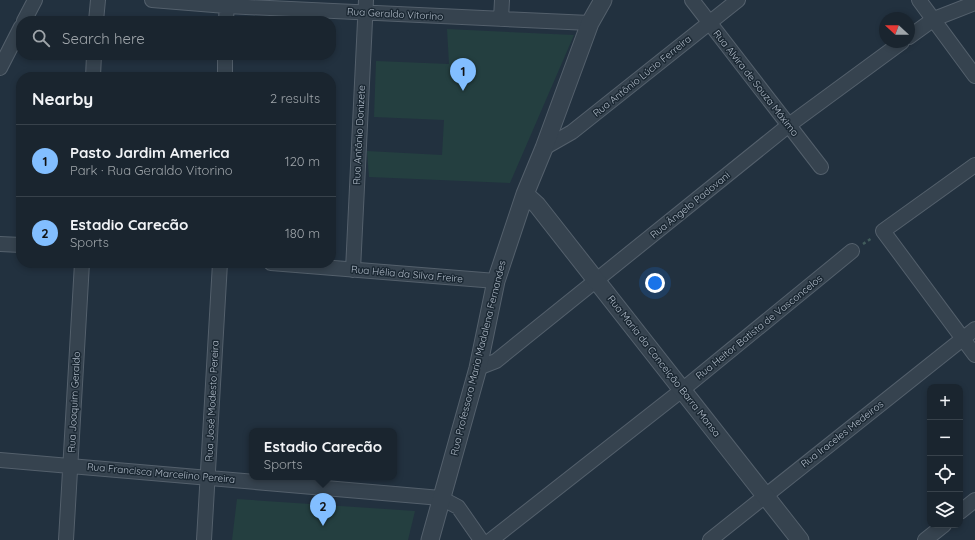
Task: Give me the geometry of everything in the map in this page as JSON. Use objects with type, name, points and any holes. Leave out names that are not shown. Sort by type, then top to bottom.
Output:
[{"type":"street","points":[[27,16],[35,0]]},
{"type":"street","points":[[96,16],[98,0]]},
{"type":"street","name":"Rua Geraldo Vitorino","points":[[152,0],[365,6],[501,19],[590,23]]},
{"type":"street","points":[[501,19],[502,0]]},
{"type":"street","name":"Rua Professora Maria Madalena Fernandes","points":[[430,540],[478,368],[496,281],[525,194],[544,148],[590,23],[603,0]]},
{"type":"street","name":"Rua Alvira de Souza Máximo","points":[[692,0],[821,167]]},
{"type":"street","name":"Rua Antônio Lúcio Ferreira","points":[[544,148],[572,132],[738,0]]},
{"type":"street","points":[[919,0],[975,76]]},
{"type":"street","points":[[226,16],[227,3]]},
{"type":"street","points":[[915,33],[934,19],[975,3]]},
{"type":"street","name":"Rua Antônio Donizete","points":[[353,270],[365,6]]},
{"type":"street","points":[[0,68],[16,37]]},
{"type":"street","name":"Rua Ângelo Padovani","points":[[478,368],[496,361],[789,125],[894,48]]},
{"type":"street","points":[[93,72],[94,60]]},
{"type":"street","points":[[225,60],[225,72]]},
{"type":"street","points":[[975,165],[882,231],[975,355]]},
{"type":"street","name":"Rua Maria da Conceição Barra Mansa","points":[[525,194],[537,205],[800,540]]},
{"type":"street","points":[[0,244],[16,245]]},
{"type":"street","name":"Rua Heitor Batista de Vasconcelos","points":[[491,540],[682,390],[852,251]]},
{"type":"street","name":"Rua Joaquim Geraldo","points":[[66,540],[82,268]]},
{"type":"street","name":"Rua José Modesto Pereira","points":[[204,540],[220,268]]},
{"type":"street","name":"Rua Hélia da Silva Freire","points":[[329,268],[496,281]]},
{"type":"street","name":"Rua Iraceles Medeiros","points":[[710,540],[975,329]]},
{"type":"street","name":"Rua Francisca Marcelino Pereira","points":[[0,460],[441,498]]},
{"type":"street","points":[[441,498],[458,507],[481,540]]},
{"type":"street","points":[[963,510],[975,500]]},
{"type":"street","points":[[925,540],[940,528]]},
{"type":"path","points":[[852,251],[882,231]]},
{"type":"green space","points":[[447,29],[574,35],[510,183],[369,177],[367,151],[442,155],[444,120],[374,117],[376,61],[449,64]]},
{"type":"green space","points":[[237,499],[415,511],[408,540],[232,540]]},
{"type":"place","name":"Pasto Jardim America","points":[[463,91]]},
{"type":"place","name":"Estadio Carecão","points":[[323,526]]}]
